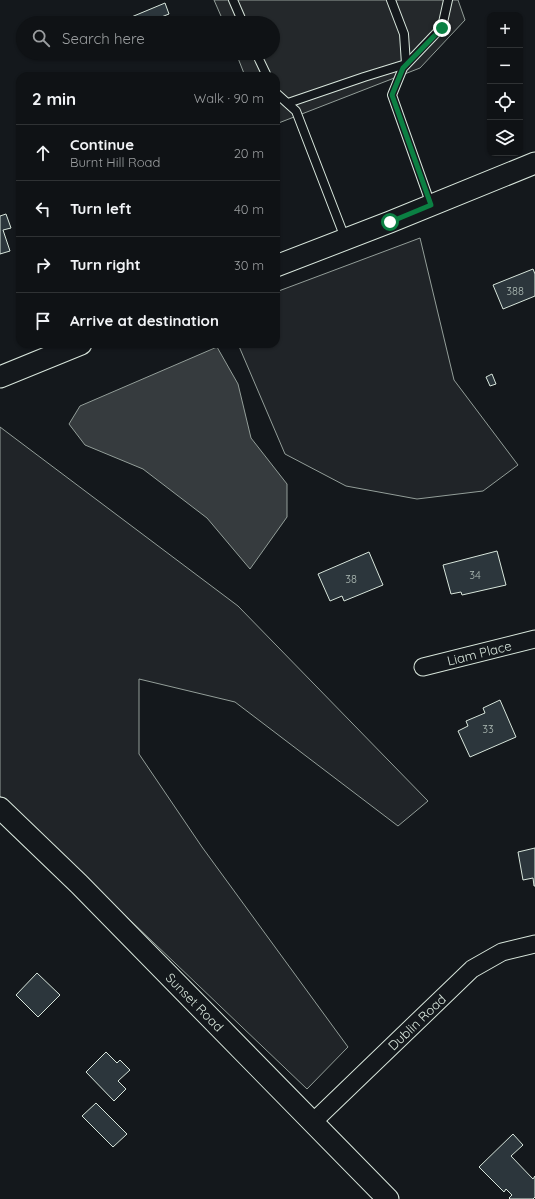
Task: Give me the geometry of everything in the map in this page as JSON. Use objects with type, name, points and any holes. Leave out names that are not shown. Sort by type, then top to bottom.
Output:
[{"type":"street","points":[[280,264],[535,163]]},
{"type":"street","points":[[0,377],[71,348]]},
{"type":"street","name":"Liam Place","points":[[423,667],[535,639]]},
{"type":"street","name":"Sunset Road","points":[[0,808],[79,884],[388,1199]]},
{"type":"street","name":"Dublin Road","points":[[313,1122],[472,969],[502,952],[535,944]]},
{"type":"lane","points":[[232,0],[240,16]]},
{"type":"lane","points":[[391,0],[404,34],[406,64]]},
{"type":"lane","points":[[431,205],[392,95],[403,68],[442,28],[448,0]]},
{"type":"lane","points":[[259,60],[265,72]]},
{"type":"lane","points":[[288,103],[406,64]]},
{"type":"lane","points":[[280,96],[296,111],[346,239]]},
{"type":"shaded area","points":[[214,0],[458,0],[465,20],[420,68],[280,122],[280,72],[243,72],[239,60],[280,60],[280,16],[221,16]]},
{"type":"shaded area","points":[[420,238],[454,380],[518,465],[483,491],[417,499],[346,486],[285,454],[240,348],[280,348],[280,290]]},
{"type":"shaded area","points":[[218,348],[238,384],[251,438],[287,484],[287,517],[250,569],[207,518],[143,469],[85,445],[69,424],[80,406]]},
{"type":"shaded area","points":[[0,427],[238,606],[428,801],[398,826],[235,702],[139,679],[139,754],[202,847],[348,1047],[307,1089],[0,796]]},
{"type":"building","points":[[165,3],[169,14],[164,16],[134,16]]},
{"type":"building","points":[[6,214],[11,228],[3,230],[10,251],[0,254],[0,216]]},
{"type":"building","points":[[533,269],[535,274],[535,296],[503,309],[493,285]]},
{"type":"building","points":[[492,374],[496,384],[490,386],[486,377]]},
{"type":"building","points":[[497,551],[506,585],[462,595],[461,592],[451,594],[443,565]]},
{"type":"building","points":[[369,552],[383,585],[344,601],[342,596],[330,601],[318,574]]},
{"type":"building","points":[[500,700],[516,737],[470,757],[458,731],[468,726],[466,721],[485,713],[483,708]]},
{"type":"building","points":[[535,848],[534,886],[533,878],[523,880],[518,852]]},
{"type":"building","points":[[37,973],[60,995],[38,1017],[16,995]]},
{"type":"building","points":[[106,1052],[117,1063],[120,1060],[130,1070],[118,1081],[126,1089],[114,1101],[86,1072]]},
{"type":"building","points":[[96,1103],[127,1134],[113,1147],[82,1116]]},
{"type":"building","points":[[513,1134],[523,1145],[511,1156],[533,1179],[535,1176],[535,1197],[533,1199],[510,1199],[509,1198],[512,1195],[506,1189],[504,1192],[479,1167]]},
{"type":"route","points":[[390,222],[431,205],[392,95],[403,68],[442,28]]}]
